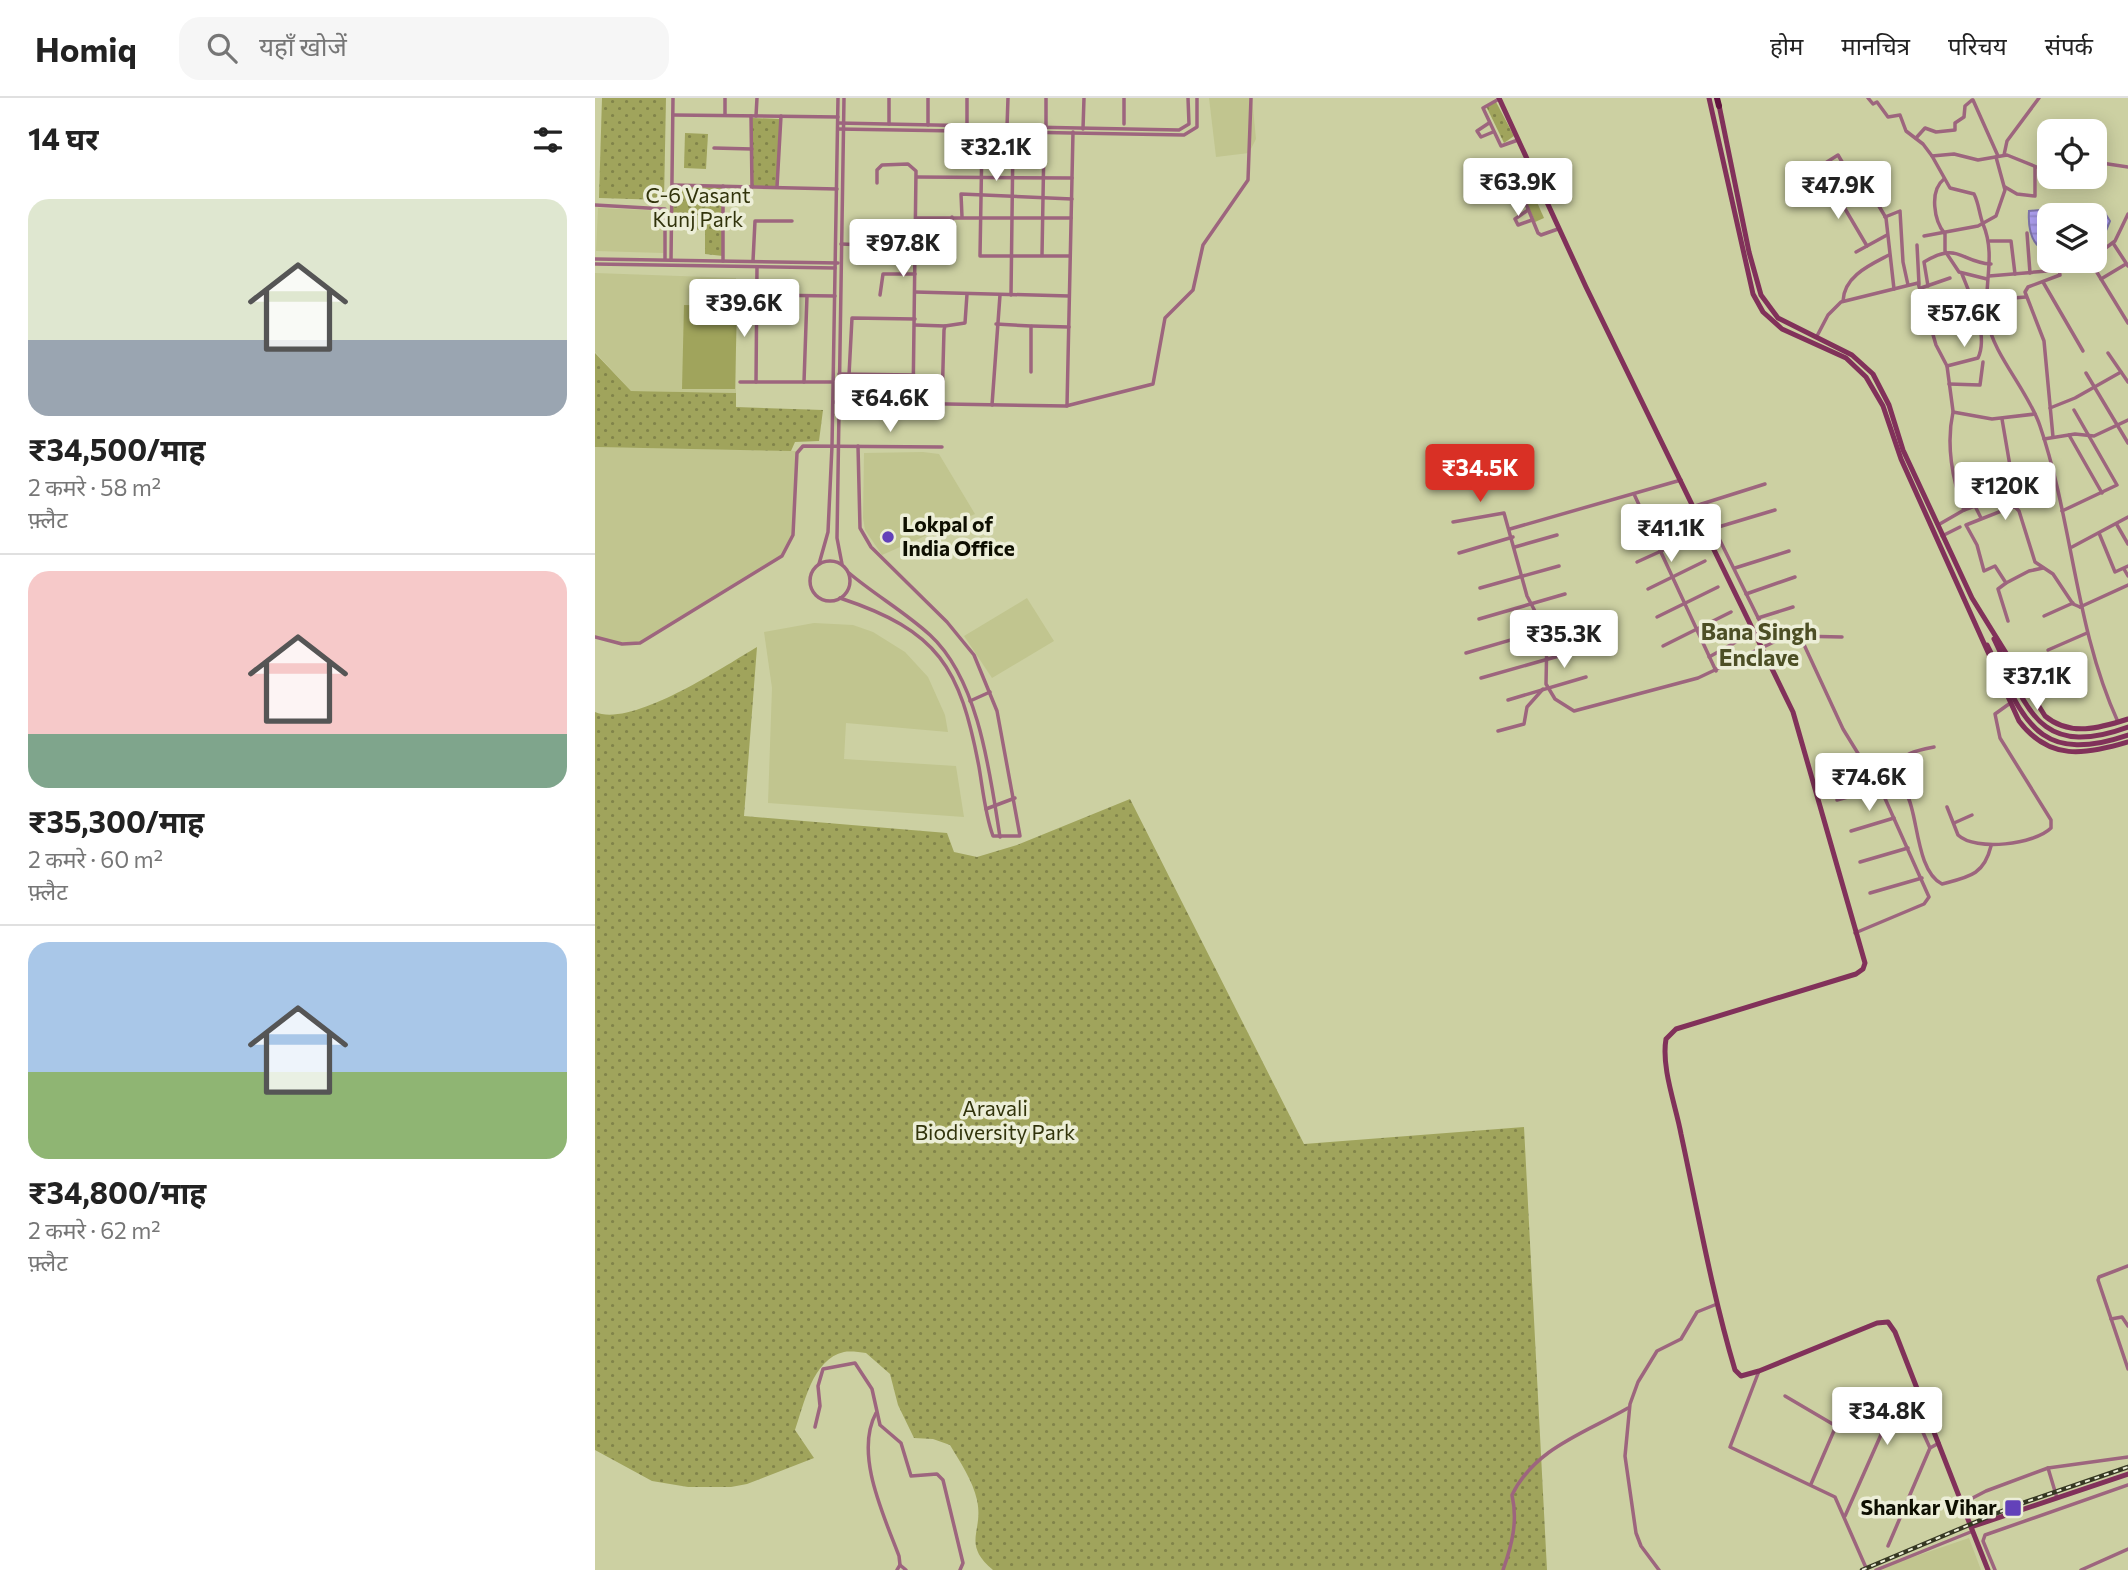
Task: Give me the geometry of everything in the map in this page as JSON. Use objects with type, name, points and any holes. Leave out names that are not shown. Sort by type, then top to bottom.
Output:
[{"type":"main road","points":[[1717,98],[1719,106]]},
{"type":"street","points":[[671,260],[673,98]]},
{"type":"street","points":[[725,98],[725,115]]},
{"type":"street","points":[[752,187],[752,149],[757,98]]},
{"type":"street","points":[[838,98],[837,538],[842,564],[849,573],[931,635],[952,660],[970,701],[1000,837]]},
{"type":"street","points":[[838,265],[841,244],[844,98]]},
{"type":"street","points":[[889,98],[889,124]]},
{"type":"street","points":[[928,98],[928,125]]},
{"type":"street","points":[[967,98],[967,126]]},
{"type":"street","points":[[1007,127],[1008,98]]},
{"type":"street","points":[[1046,98],[1046,128]]},
{"type":"street","points":[[1083,129],[1084,98]]},
{"type":"street","points":[[1124,98],[1124,124]]},
{"type":"street","points":[[838,126],[1073,131],[1179,130],[1187,127],[1190,119],[1188,98]]},
{"type":"street","points":[[1192,132],[1198,122],[1196,98]]},
{"type":"street","points":[[833,402],[1067,406],[1153,384],[1165,318],[1193,290],[1203,245],[1248,180],[1251,98]]},
{"type":"street","points":[[1709,98],[1753,294],[1772,322],[1846,358],[1866,377],[1883,406],[1901,459],[1981,633],[2022,714],[2041,734],[2061,744],[2082,746],[2128,735]]},
{"type":"street","points":[[1868,98],[1873,104],[1877,103],[1888,117],[1901,115],[1906,131],[1932,156],[1952,189],[1975,195],[1990,241],[1986,300],[1989,326],[2035,414],[2044,439],[2072,547],[2080,607],[2118,722]]},
{"type":"street","points":[[2004,155],[2007,141],[2039,98]]},
{"type":"street","points":[[1518,140],[1501,146],[1483,107],[1499,99],[1692,507],[1797,720],[1865,963],[1860,972],[1676,1029],[1666,1039],[1666,1057],[1717,1304],[1736,1374],[1741,1376],[1759,1371],[1886,1321],[1895,1332],[1988,1570]]},
{"type":"street","points":[[1916,138],[1925,128],[1936,132],[1955,131],[1955,123],[1964,117],[1965,106],[1972,99],[1997,156],[2005,187],[1996,216],[1983,224],[1945,234],[1924,236]]},
{"type":"street","points":[[1719,106],[1758,289],[1777,318],[1853,355],[1873,374],[1889,405],[1903,450],[1942,536],[2029,709],[2046,729],[2059,734],[2083,737],[2128,727]]},
{"type":"street","points":[[673,115],[838,117]]},
{"type":"street","points":[[777,187],[781,116]]},
{"type":"street","points":[[1489,123],[1477,131],[1481,137],[1493,132]]},
{"type":"street","points":[[844,126],[889,124],[1046,128],[1141,137],[1192,132]]},
{"type":"street","points":[[1187,127],[1192,132]]},
{"type":"street","points":[[1067,406],[1073,131]]},
{"type":"street","points":[[1011,295],[1013,139]]},
{"type":"street","points":[[982,140],[980,256],[1070,256]]},
{"type":"street","points":[[1042,256],[1044,141]]},
{"type":"street","points":[[714,148],[752,149]]},
{"type":"street","points":[[1932,156],[1955,154],[1978,160],[2004,155],[2016,157],[2035,167],[2035,195],[2017,194],[2005,187]]},
{"type":"street","points":[[1819,167],[1838,155],[1848,172],[1825,186],[1841,202],[1867,246]]},
{"type":"street","points":[[877,183],[878,168],[885,164],[911,165],[917,177],[913,403]]},
{"type":"street","points":[[2107,164],[2128,167]]},
{"type":"street","points":[[1860,174],[1885,217],[1894,289]]},
{"type":"street","points":[[917,177],[1072,178]]},
{"type":"street","points":[[1944,178],[1937,187],[1936,217],[1938,226],[1945,234],[1946,253],[1953,267],[1962,274],[1988,278],[2037,272]]},
{"type":"street","points":[[673,185],[837,189]]},
{"type":"street","points":[[723,186],[723,261]]},
{"type":"street","points":[[1540,187],[1524,190],[1522,194],[1532,220],[1539,235],[1559,229]]},
{"type":"street","points":[[1841,202],[1867,187]]},
{"type":"street","points":[[961,217],[961,194],[1072,198]]},
{"type":"street","points":[[595,205],[665,209],[665,260]]},
{"type":"street","points":[[1528,210],[1515,219],[1518,225],[1532,220]]},
{"type":"street","points":[[1885,217],[1900,211],[1903,262],[1908,285]]},
{"type":"street","points":[[2107,247],[2113,243],[2128,214]]},
{"type":"street","points":[[952,260],[953,217]]},
{"type":"street","points":[[916,218],[1071,218]]},
{"type":"street","points":[[753,261],[755,221],[792,220]]},
{"type":"street","points":[[2027,233],[2030,273]]},
{"type":"street","points":[[1856,252],[1887,235]]},
{"type":"street","points":[[1990,241],[2011,241],[2015,274]]},
{"type":"street","points":[[2101,279],[2127,265],[2113,243]]},
{"type":"street","points":[[841,244],[916,247]]},
{"type":"street","points":[[1917,245],[1920,286],[1936,345],[1947,366],[1953,411],[1948,438],[1955,480],[1964,510]]},
{"type":"street","points":[[1927,286],[1924,262],[1946,253],[1962,253],[1974,262],[1990,264]]},
{"type":"street","points":[[1816,338],[1828,316],[1843,301],[1846,289],[1861,270],[1889,255]]},
{"type":"street","points":[[595,259],[838,265]]},
{"type":"street","points":[[595,264],[757,267],[838,265]]},
{"type":"street","points":[[756,382],[757,267]]},
{"type":"street","points":[[2053,437],[2043,337],[2026,297],[2026,288],[2060,273]]},
{"type":"street","points":[[2097,273],[2128,323]]},
{"type":"street","points":[[880,295],[883,274],[915,274]]},
{"type":"street","points":[[1947,366],[1980,358],[1983,337],[1981,327],[1962,274]]},
{"type":"street","points":[[1843,301],[1908,285],[1927,286],[1950,278]]},
{"type":"street","points":[[2043,282],[2083,351]]},
{"type":"street","points":[[915,292],[1069,296]]},
{"type":"street","points":[[849,375],[852,318],[945,326],[965,323],[967,294]]},
{"type":"street","points":[[757,295],[838,296]]},
{"type":"street","points":[[992,405],[1000,295]]},
{"type":"street","points":[[804,382],[807,296]]},
{"type":"street","points":[[838,296],[828,532],[819,564],[811,575],[813,591],[823,599],[840,598],[880,611],[920,635],[940,655],[954,680],[966,714],[993,836],[1022,834],[997,712],[966,642],[866,540],[857,512],[858,446]]},
{"type":"street","points":[[1986,300],[2026,297]]},
{"type":"street","points":[[1926,305],[1947,299]]},
{"type":"street","points":[[996,324],[1069,327]]},
{"type":"street","points":[[942,404],[945,326]]},
{"type":"street","points":[[1031,326],[1031,372]]},
{"type":"street","points":[[1981,327],[1989,326]]},
{"type":"street","points":[[1983,337],[1993,336]]},
{"type":"street","points":[[2108,353],[2128,382]]},
{"type":"street","points":[[1949,384],[1980,385],[1983,362]]},
{"type":"street","points":[[2050,408],[2095,388],[2121,372]]},
{"type":"street","points":[[839,373],[914,376]]},
{"type":"street","points":[[2087,373],[2128,443]]},
{"type":"street","points":[[740,382],[839,382]]},
{"type":"street","points":[[2062,511],[2117,485],[2074,410]]},
{"type":"street","points":[[1953,411],[2002,418],[2035,414]]},
{"type":"street","points":[[2002,418],[2017,507],[2034,561],[2058,580],[2073,603],[2080,607]]},
{"type":"street","points":[[2044,439],[2069,435],[2089,436],[2128,420]]},
{"type":"street","points":[[2069,435],[2102,493]]},
{"type":"street","points":[[595,637],[622,644],[640,643],[782,556],[793,535],[797,453],[807,444],[942,447]]},
{"type":"street","points":[[1510,529],[1681,480]]},
{"type":"street","points":[[1692,507],[1765,484]]},
{"type":"street","points":[[1634,494],[1716,671]]},
{"type":"street","points":[[1702,503],[1770,642]]},
{"type":"street","points":[[1938,525],[1975,506],[1981,518]]},
{"type":"street","points":[[2006,583],[1995,566],[1984,571],[1977,545],[1966,525],[2017,507]]},
{"type":"street","points":[[1714,528],[1775,510]]},
{"type":"street","points":[[1453,522],[1502,512],[1513,537],[1521,578],[1531,604],[1546,630],[1546,687],[1559,703],[1581,711],[1684,683],[1716,671],[1770,642],[1800,636],[1842,637]]},
{"type":"street","points":[[1631,533],[1676,512]]},
{"type":"street","points":[[2072,547],[2128,517]]},
{"type":"street","points":[[2116,524],[2128,544]]},
{"type":"street","points":[[1942,536],[1961,527]]},
{"type":"street","points":[[2099,533],[2115,572],[2126,568],[2128,576]]},
{"type":"street","points":[[1515,547],[1557,535]]},
{"type":"street","points":[[1459,553],[1513,537]]},
{"type":"street","points":[[1637,562],[1692,537]]},
{"type":"street","points":[[1734,568],[1789,551]]},
{"type":"street","points":[[819,564],[828,561],[842,564]]},
{"type":"street","points":[[1648,589],[1705,561]]},
{"type":"street","points":[[1480,588],[1559,566]]},
{"type":"street","points":[[2008,621],[1998,589],[2029,571],[2045,568]]},
{"type":"street","points":[[840,598],[849,587],[849,573]]},
{"type":"street","points":[[1746,594],[1795,577]]},
{"type":"street","points":[[2080,607],[2128,585]]},
{"type":"street","points":[[1657,617],[1717,587]]},
{"type":"street","points":[[1479,619],[1565,594]]},
{"type":"street","points":[[2044,616],[2073,603]]},
{"type":"street","points":[[1758,618],[1793,607]]},
{"type":"street","points":[[1663,646],[1731,612]]},
{"type":"street","points":[[1466,653],[1576,621]]},
{"type":"street","points":[[1989,629],[2005,648],[2034,702],[2050,720],[2083,730],[2128,719]]},
{"type":"street","points":[[1981,633],[1987,654],[2009,704],[2034,739],[2058,751],[2093,751],[2128,742]]},
{"type":"street","points":[[2049,650],[2087,633]]},
{"type":"street","points":[[1800,636],[1843,729],[1880,788],[1929,897],[1927,902],[1855,933]]},
{"type":"street","points":[[1709,657],[1743,638]]},
{"type":"street","points":[[1481,678],[1580,650]]},
{"type":"street","points":[[1508,700],[1586,677]]},
{"type":"street","points":[[1498,731],[1524,724],[1527,707],[1546,687]]},
{"type":"street","points":[[970,701],[989,692]]},
{"type":"street","points":[[1947,807],[1958,835],[1964,840],[1991,846],[2043,834],[2052,825],[1998,732],[1995,714],[2009,704]]},
{"type":"street","points":[[1934,747],[1909,754],[1898,762],[1894,771],[1907,796],[1914,829],[1931,873],[1942,884],[1978,872],[1986,865],[1991,846]]},
{"type":"street","points":[[1829,767],[1861,756]]},
{"type":"street","points":[[1837,800],[1880,788]]},
{"type":"street","points":[[986,809],[1015,798]]},
{"type":"street","points":[[1954,823],[1972,815]]},
{"type":"street","points":[[1851,831],[1894,818]]},
{"type":"street","points":[[1860,862],[1908,848]]},
{"type":"street","points":[[1870,893],[1922,878]]},
{"type":"street","points":[[2128,1266],[2098,1278],[2128,1369]]},
{"type":"street","points":[[1659,1570],[1641,1546],[1636,1533],[1625,1455],[1629,1408],[1638,1382],[1657,1351],[1681,1339],[1697,1312],[1717,1304]]},
{"type":"street","points":[[2111,1319],[2122,1317],[2128,1326]]},
{"type":"street","points":[[815,1427],[820,1406],[820,1376],[830,1366],[853,1362],[873,1392],[881,1428],[901,1443],[911,1476],[937,1474],[943,1480],[963,1563],[960,1570]]},
{"type":"street","points":[[1759,1371],[1730,1447],[1835,1497],[1867,1570]]},
{"type":"street","points":[[1845,1516],[1899,1394],[1907,1397],[1930,1448]]},
{"type":"street","points":[[1785,1396],[1836,1426],[1811,1484]]},
{"type":"street","points":[[1503,1570],[1511,1547],[1516,1517],[1512,1495],[1531,1468],[1552,1449],[1629,1408]]},
{"type":"street","points":[[876,1413],[869,1434],[873,1488],[900,1565],[906,1570]]},
{"type":"street","points":[[1888,1546],[1930,1448],[1939,1443]]},
{"type":"street","points":[[1963,1503],[1997,1486],[2048,1468],[2128,1457]]},
{"type":"street","points":[[2048,1468],[2057,1498]]},
{"type":"street","points":[[1876,1570],[1972,1529],[2128,1474]]},
{"type":"street","points":[[1995,1570],[1983,1541],[1985,1535],[2128,1485]]},
{"type":"street","points":[[2081,1570],[2128,1549]]},
{"type":"street","points":[[897,1570],[900,1565]]},
{"type":"shaded area","points":[[1209,98],[1252,98],[1256,139],[1249,153],[1216,157]]},
{"type":"shaded area","points":[[598,208],[665,211],[663,253],[596,251]]},
{"type":"shaded area","points":[[2037,210],[2037,245],[2031,232],[2029,211]]},
{"type":"shaded area","points":[[595,273],[736,278],[736,393],[631,391],[595,352]]},
{"type":"shaded area","points":[[595,447],[796,451],[793,535],[782,556],[640,643],[613,642],[595,637]]},
{"type":"shaded area","points":[[864,453],[939,454],[975,514],[882,555],[865,530]]},
{"type":"shaded area","points":[[1027,598],[1054,641],[992,678],[964,636]]},
{"type":"shaded area","points":[[814,623],[853,625],[873,632],[905,652],[928,677],[945,715],[948,732],[846,723],[844,759],[956,766],[964,817],[768,803],[772,688],[764,632]]},
{"type":"shaded area","points":[[1969,1538],[1981,1570],[1875,1570]]},
{"type":"green space","points":[[602,98],[666,98],[664,200],[599,198]]},
{"type":"green space","points":[[1495,100],[1514,136],[1504,143],[1486,106]]},
{"type":"green space","points":[[752,118],[780,119],[777,187],[752,187]]},
{"type":"green space","points":[[685,133],[708,134],[706,169],[684,168]]},
{"type":"green space","name":"C-6 Vasant Kunj Park","points":[[723,186],[723,256],[705,254],[705,230],[672,229],[673,187]]},
{"type":"green space","points":[[1536,200],[1544,218],[1535,222],[1527,203]]},
{"type":"green space","points":[[684,305],[737,306],[735,389],[682,389]]},
{"type":"green space","points":[[595,353],[631,391],[736,393],[736,407],[823,410],[819,441],[795,442],[791,451],[595,447]]},
{"type":"green space","name":"Aravali Biodiversity Park","points":[[757,647],[744,816],[947,833],[954,852],[977,857],[1017,845],[1130,799],[1304,1144],[1524,1127],[1547,1570],[993,1570],[978,1552],[977,1500],[958,1458],[950,1445],[933,1439],[914,1438],[898,1405],[890,1374],[866,1353],[844,1352],[833,1356],[824,1364],[811,1384],[795,1430],[814,1458],[747,1484],[731,1487],[688,1487],[652,1481],[595,1450],[595,712],[611,715],[654,704],[701,681]]},
{"type":"railway","points":[[1862,1570],[2014,1506],[2128,1467]]},
{"type":"place","name":"Lokpal of India Office","points":[[888,537]]},
{"type":"place","name":"Shankar Vihar","points":[[2013,1508]]},
{"type":"district","name":"Bana Singh Enclave","points":[[1759,645]]}]
